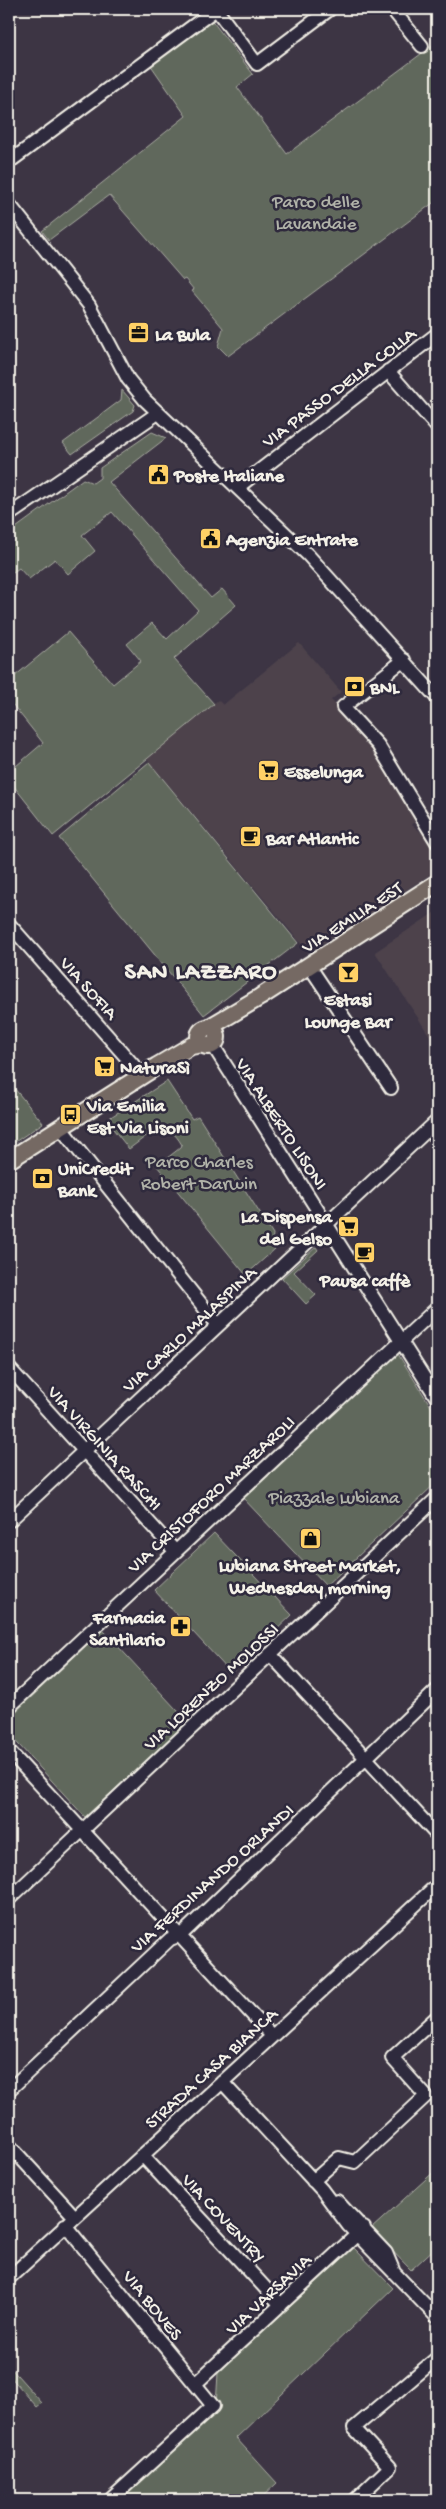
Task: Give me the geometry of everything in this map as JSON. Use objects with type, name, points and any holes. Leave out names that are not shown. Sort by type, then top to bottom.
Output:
[{"type":"main road","name":"VIA EMILIA EST","points":[[208,1037],[244,1008],[437,884]]},
{"type":"main road","name":"VIA EMILIA EST","points":[[9,1160],[142,1075],[224,1029],[437,894]]},
{"type":"street","points":[[9,162],[216,9],[257,64],[330,9]]},
{"type":"street","points":[[392,9],[422,46]]},
{"type":"street","points":[[9,204],[88,305],[128,379],[158,413],[308,555],[437,698]]},
{"type":"street","name":"VIA PASSO DELLA COLLA","points":[[238,487],[437,334]]},
{"type":"street","points":[[388,371],[437,427]]},
{"type":"street","points":[[9,515],[158,413]]},
{"type":"street","points":[[404,660],[343,707],[378,745],[437,842]]},
{"type":"street","name":"VIA SOFIA","points":[[9,924],[142,1075]]},
{"type":"street","name":"VIA EMILIA EST","points":[[314,973],[391,1088]]},
{"type":"street","name":"VIA ALBERTO LISONI","points":[[208,1037],[437,1398]]},
{"type":"street","name":"VIA CARLO MALASPINA","points":[[9,1521],[437,1122]]},
{"type":"street","points":[[60,1127],[218,1325]]},
{"type":"street","name":"VIA CRISTOFORO MARZAROLI","points":[[9,1707],[437,1308]]},
{"type":"street","name":"VIA VIRGINIA RASCHI","points":[[9,1368],[175,1551]]},
{"type":"street","name":"VIA LORENZO MOLOSSI","points":[[9,1899],[437,1498]]},
{"type":"street","points":[[270,1654],[437,1835]]},
{"type":"street","name":"VIA FERDINANDO ORLANDI","points":[[9,2090],[170,1939],[181,1935],[437,1690]]},
{"type":"street","points":[[9,1751],[181,1935],[272,2036]]},
{"type":"street","name":"STRADA CASA BIANCA","points":[[9,2278],[437,1885]]},
{"type":"street","points":[[317,2185],[340,2158],[355,2162],[426,2096],[392,2058],[437,2017]]},
{"type":"street","points":[[222,2082],[360,2232],[384,2264],[393,2270],[437,2317]]},
{"type":"street","name":"VIA BOVES","points":[[9,2145],[213,2406],[110,2500]]},
{"type":"street","name":"VIA COVENTRY","points":[[142,2155],[281,2305]]},
{"type":"street","name":"VIA VARSAVIA","points":[[195,2384],[360,2232]]},
{"type":"street","points":[[355,2500],[390,2466],[354,2428],[437,2358]]},
{"type":"shaded area","points":[[299,643],[341,692],[331,700],[376,747],[419,817],[412,825],[432,841],[437,849],[437,865],[431,874],[308,952],[147,759],[218,700],[223,705]]},
{"type":"shaded area","points":[[437,911],[437,1047],[375,952]]},
{"type":"green space","name":"Parco delle Lavandaie","points":[[210,18],[253,74],[237,87],[287,154],[437,42],[437,200],[228,356],[218,346],[223,328],[192,291],[194,290],[185,279],[183,280],[109,195],[49,240],[42,231],[186,116],[150,64]]},
{"type":"green space","points":[[122,390],[135,405],[133,411],[72,454],[63,443],[121,400]]},
{"type":"green space","points":[[152,432],[166,438],[109,482],[211,598],[222,589],[236,605],[174,659],[214,704],[53,836],[9,780],[9,772],[43,743],[9,700],[9,681],[68,632],[113,684],[141,661],[127,644],[152,623],[167,639],[198,610],[112,512],[82,535],[95,551],[68,574],[55,559],[29,579],[19,568],[9,575],[9,533],[83,479],[93,483],[100,478],[100,468]]},
{"type":"green space","points":[[149,762],[298,943],[204,1015],[59,838]]},
{"type":"green space","name":"Parco Charles Robert Darwin","points":[[167,1081],[192,1119],[198,1116],[273,1234],[272,1242],[275,1249],[246,1275],[157,1166],[180,1148],[182,1145],[177,1137],[165,1129],[157,1128],[129,1149],[106,1120]]},
{"type":"green space","points":[[9,1082],[43,1123],[9,1146]]},
{"type":"green space","points":[[316,1247],[318,1250],[294,1272],[316,1295],[306,1304],[282,1278]]},
{"type":"green space","name":"Piazzale Lubiana","points":[[398,1354],[437,1416],[437,1482],[326,1586],[243,1498]]},
{"type":"green space","points":[[214,1533],[292,1615],[231,1673],[154,1590]]},
{"type":"green space","points":[[103,1630],[188,1722],[85,1817],[9,1734],[9,1718]]},
{"type":"green space","points":[[437,2169],[437,2246],[411,2270],[371,2229]]},
{"type":"green space","points":[[354,2248],[393,2288],[236,2438],[277,2483],[259,2500],[132,2500],[124,2492],[216,2406],[218,2373]]},
{"type":"green space","points":[[9,2366],[42,2403],[37,2407],[9,2375]]},
{"type":"place","name":"La Bula","points":[[139,333]]},
{"type":"place","name":"Poste Italiane","points":[[158,474]]},
{"type":"place","name":"Agenzia Entrate","points":[[210,538]]},
{"type":"place","name":"BNL","points":[[354,686]]},
{"type":"place","name":"Esselunga","points":[[268,770]]},
{"type":"place","name":"Bar Atlantic","points":[[250,837]]},
{"type":"place","name":"Estasi Lounge Bar","points":[[348,972]]},
{"type":"place","name":"NaturaSì","points":[[104,1066]]},
{"type":"place","name":"Via Emilia Est Via Lisoni","points":[[71,1115]]},
{"type":"place","name":"UniCredit Bank","points":[[42,1178]]},
{"type":"place","name":"La Dispensa del Gelso","points":[[348,1226]]},
{"type":"place","name":"Pausa caffè","points":[[365,1253]]},
{"type":"place","name":"Lubiana Street Market, Wednesday morning","points":[[310,1538]]},
{"type":"place","name":"Farmacia Santilario","points":[[181,1627]]},
{"type":"district","name":"SAN LAZZARO","points":[[201,970]]}]
